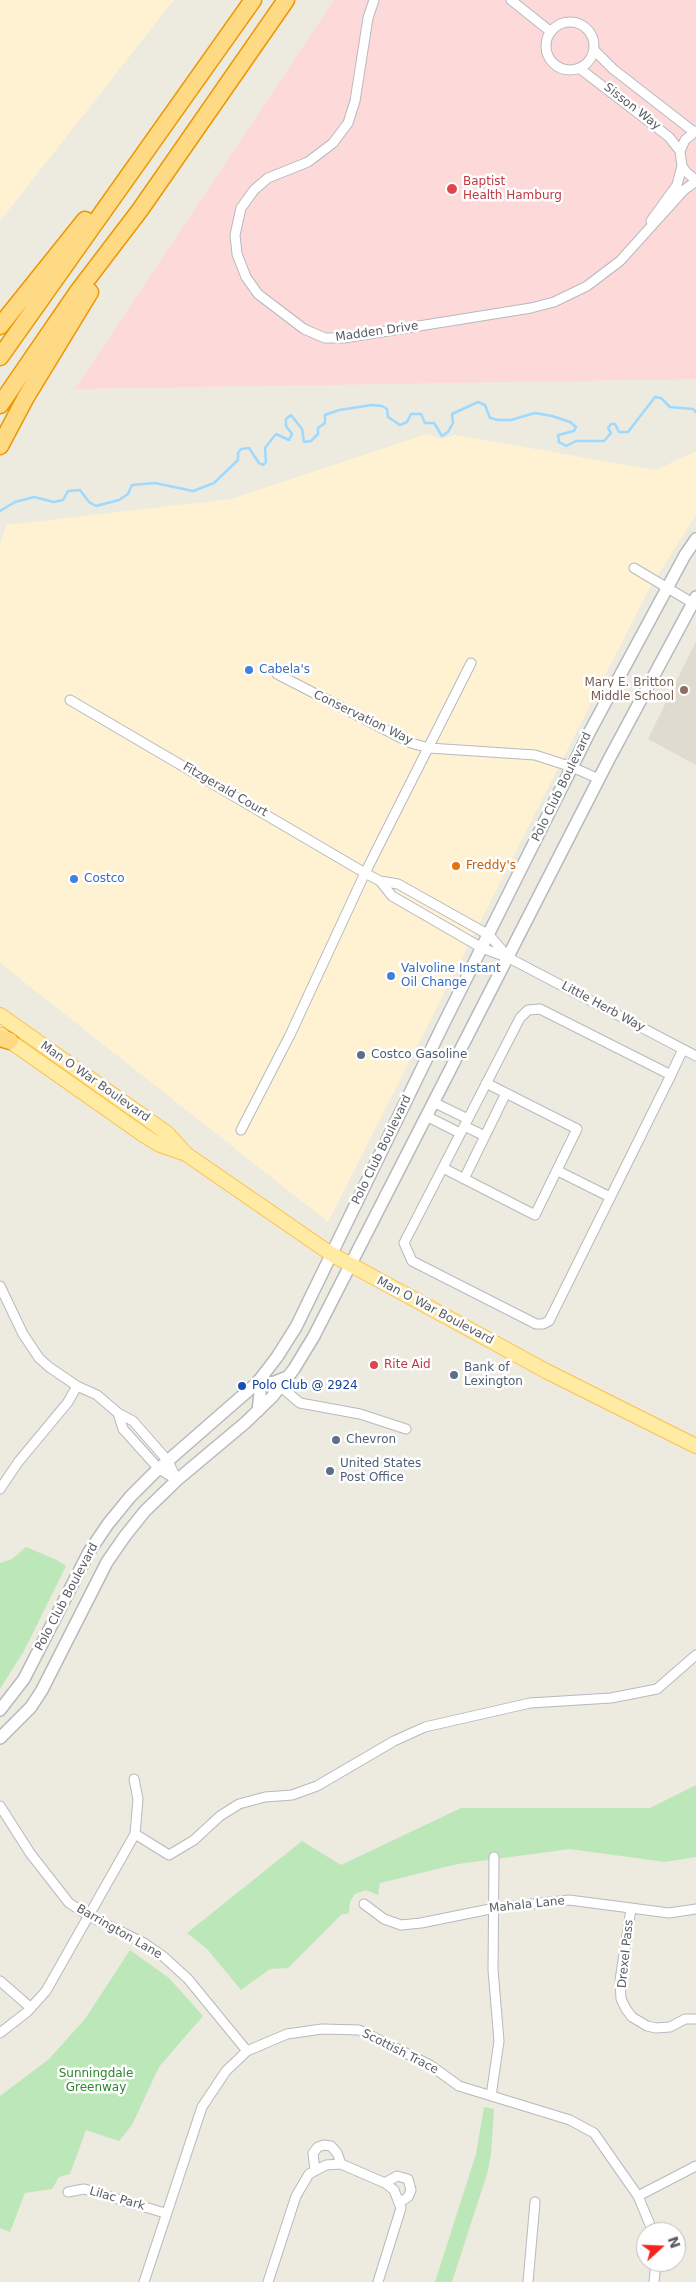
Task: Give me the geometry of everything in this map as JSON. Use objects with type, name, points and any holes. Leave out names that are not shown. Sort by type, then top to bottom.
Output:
[{"type":"highway","points":[[0,357],[253,0]]},
{"type":"highway","points":[[0,405],[79,290],[140,210],[286,0]]},
{"type":"highway","points":[[0,326],[197,79]]},
{"type":"highway","points":[[0,446],[26,397],[140,210]]},
{"type":"main road","name":"Man O War Boulevard","points":[[0,1015],[167,1133],[186,1154],[350,1266],[546,1371],[696,1446]]},
{"type":"main road","name":"Man O War Boulevard","points":[[3,1038],[145,1136],[160,1145],[186,1154]]},
{"type":"street","name":"Madden Drive","points":[[374,0],[368,18],[355,101],[348,123],[333,143],[308,162],[268,178],[254,190],[241,208],[235,235],[237,254],[246,277],[258,294],[304,329],[326,338],[344,338],[531,308],[554,302],[600,277],[620,261],[684,190],[696,180]]},
{"type":"street","points":[[511,0],[551,32]]},
{"type":"street","points":[[564,23],[579,24],[591,34],[594,50],[586,64],[579,68],[564,69],[552,60],[546,46],[551,32],[564,23]]},
{"type":"street","name":"Sisson Way","points":[[594,50],[613,69],[695,131]]},
{"type":"street","name":"Sisson Way","points":[[579,68],[669,137],[680,151]]},
{"type":"street","points":[[695,131],[685,140],[680,151],[682,166],[696,180]]},
{"type":"street","name":"Madden Drive","points":[[637,242],[677,185],[682,166]]},
{"type":"street","name":"Polo Club Boulevard","points":[[0,1710],[24,1679],[89,1552],[130,1497],[168,1461],[232,1407],[258,1381],[277,1357],[296,1327],[572,767],[667,588],[696,539]]},
{"type":"street","points":[[634,568],[667,588],[695,601]]},
{"type":"street","name":"Polo Club Boulevard","points":[[0,1738],[31,1707],[42,1690],[107,1562],[125,1536],[145,1511],[177,1480],[258,1411],[281,1387],[314,1336],[510,958],[599,780],[695,601]]},
{"type":"street","points":[[241,1130],[290,1035],[366,873],[471,663]]},
{"type":"street","name":"Conservation Way","points":[[277,674],[411,743],[429,748],[535,755],[572,767],[599,780]]},
{"type":"street","name":"Fitzgerald Court","points":[[70,700],[380,881],[398,884],[489,936],[510,958]]},
{"type":"street","name":"Fitzgerald Court","points":[[380,881],[392,896],[482,948],[510,958]]},
{"type":"street","name":"Little Herb Way","points":[[510,958],[696,1056]]},
{"type":"street","points":[[671,1075],[540,1010],[528,1010],[520,1018],[404,1243],[407,1253],[412,1260],[536,1324],[549,1321],[671,1075],[683,1048]]},
{"type":"street","points":[[443,1168],[535,1215],[558,1171],[577,1129],[486,1083]]},
{"type":"street","points":[[464,1179],[506,1093]]},
{"type":"street","points":[[435,1103],[464,1126]]},
{"type":"street","points":[[428,1117],[464,1126],[485,1136]]},
{"type":"street","points":[[558,1171],[610,1197]]},
{"type":"street","points":[[0,1286],[32,1349],[49,1367],[78,1386],[97,1395],[118,1413],[133,1421],[168,1461],[177,1480]]},
{"type":"street","points":[[258,1411],[260,1393],[258,1381],[272,1383],[289,1376]]},
{"type":"street","points":[[0,1489],[19,1461],[68,1402],[78,1386]]},
{"type":"street","points":[[281,1387],[300,1403],[360,1414],[406,1429]]},
{"type":"street","points":[[118,1413],[123,1429],[159,1469],[177,1480]]},
{"type":"street","points":[[135,1834],[169,1855],[194,1840],[220,1816],[239,1804],[265,1797],[292,1795],[317,1786],[394,1741],[425,1727],[530,1703],[611,1698],[656,1689],[696,1655]]},
{"type":"street","points":[[0,2034],[31,2008],[52,1983],[135,1834],[138,1799],[134,1779]]},
{"type":"street","name":"Barrington Lane","points":[[0,1806],[58,1892],[69,1903],[89,1916],[120,1930],[164,1957],[188,1979],[246,2051]]},
{"type":"street","points":[[491,2096],[499,2041],[493,1970],[494,1857]]},
{"type":"street","name":"Mahala Lane","points":[[364,1904],[384,1919],[401,1924],[421,1923],[495,1908],[569,1900],[669,1914],[696,1909]]},
{"type":"street","name":"Drexel Pass","points":[[631,1909],[620,1980],[621,2000],[626,2009],[632,2017],[647,2026],[656,2028],[670,2027],[685,2019],[696,2019]]},
{"type":"street","points":[[0,1981],[31,2008]]},
{"type":"street","name":"Scottish Trace","points":[[144,2282],[165,2213],[202,2107],[226,2071],[246,2051],[287,2034],[322,2029],[360,2030],[430,2065],[459,2086],[570,2120],[594,2133],[638,2196],[649,2222]]},
{"type":"street","points":[[315,2171],[313,2153],[318,2147],[324,2145],[331,2146],[337,2153],[341,2164]]},
{"type":"street","points":[[268,2282],[296,2196],[309,2174],[326,2165],[341,2164],[385,2183],[394,2190],[401,2208],[378,2282]]},
{"type":"street","points":[[638,2196],[696,2166]]},
{"type":"street","points":[[385,2183],[397,2176],[408,2179],[411,2190],[408,2197],[399,2203]]},
{"type":"street","name":"Lilac Park","points":[[68,2192],[84,2190],[165,2213]]},
{"type":"street","points":[[528,2282],[535,2202]]},
{"type":"shaded area","points":[[0,0],[174,0],[0,221]]},
{"type":"shaded area","name":"Baptist Health Hamburg","points":[[334,0],[696,0],[696,379],[75,389]]},
{"type":"shaded area","points":[[427,434],[441,439],[455,435],[656,470],[696,451],[696,515],[649,589],[328,1222],[0,963],[0,544],[6,525],[231,499]]},
{"type":"shaded area","name":"Mary E. Britton Middle School","points":[[696,641],[696,765],[648,739]]},
{"type":"green space","points":[[26,1547],[57,1560],[66,1566],[24,1651],[0,1689],[0,1563],[12,1559]]},
{"type":"green space","points":[[696,1785],[696,1857],[665,1862],[570,1849],[458,1864],[380,1883],[378,1895],[366,1890],[355,1894],[350,1902],[349,1913],[341,1915],[288,1968],[270,1969],[241,1990],[207,1949],[187,1933],[302,1841],[341,1865],[461,1808],[650,1808]]},
{"type":"green space","name":"Sunningdale Greenway","points":[[130,1950],[169,1978],[203,2016],[159,2067],[132,2125],[119,2141],[86,2130],[70,2174],[59,2177],[52,2189],[25,2193],[10,2232],[0,2228],[0,2096],[49,2059],[85,2019]]},
{"type":"green space","points":[[484,2107],[494,2109],[488,2171],[452,2282],[435,2282],[476,2154]]},
{"type":"waterway","points":[[0,511],[15,502],[34,497],[54,502],[63,500],[68,491],[80,490],[89,502],[96,506],[119,500],[128,494],[132,485],[155,483],[193,491],[214,483],[238,460],[238,453],[241,449],[249,448],[259,463],[263,465],[266,462],[265,448],[276,434],[289,440],[292,434],[286,426],[286,419],[291,415],[302,429],[304,442],[311,441],[318,434],[318,428],[325,423],[325,415],[339,410],[372,405],[382,406],[387,409],[388,417],[400,425],[407,422],[411,414],[421,414],[425,423],[434,423],[442,436],[448,432],[453,423],[452,414],[478,402],[485,405],[490,418],[498,420],[511,420],[535,413],[570,422],[576,427],[574,431],[558,435],[559,442],[566,446],[576,441],[604,441],[611,433],[608,428],[611,424],[615,424],[619,432],[628,432],[655,397],[661,398],[670,407],[693,409],[696,412]]},
{"type":"place","name":"Baptist Health Hamburg","points":[[452,189]]},
{"type":"place","name":"Cabela's","points":[[249,670]]},
{"type":"place","name":"Mary E. Britton Middle School","points":[[684,690]]},
{"type":"place","name":"Freddy's","points":[[456,866]]},
{"type":"place","name":"Costco","points":[[74,879]]},
{"type":"place","name":"Valvoline Instant Oil Change","points":[[391,976]]},
{"type":"place","name":"Costco Gasoline","points":[[361,1055]]},
{"type":"place","name":"Rite Aid","points":[[374,1365]]},
{"type":"place","name":"Bank of Lexington","points":[[454,1375]]},
{"type":"place","name":"Polo Club @ 2924","points":[[242,1386]]},
{"type":"place","name":"Chevron","points":[[336,1440]]},
{"type":"place","name":"United States Post Office","points":[[330,1471]]}]
